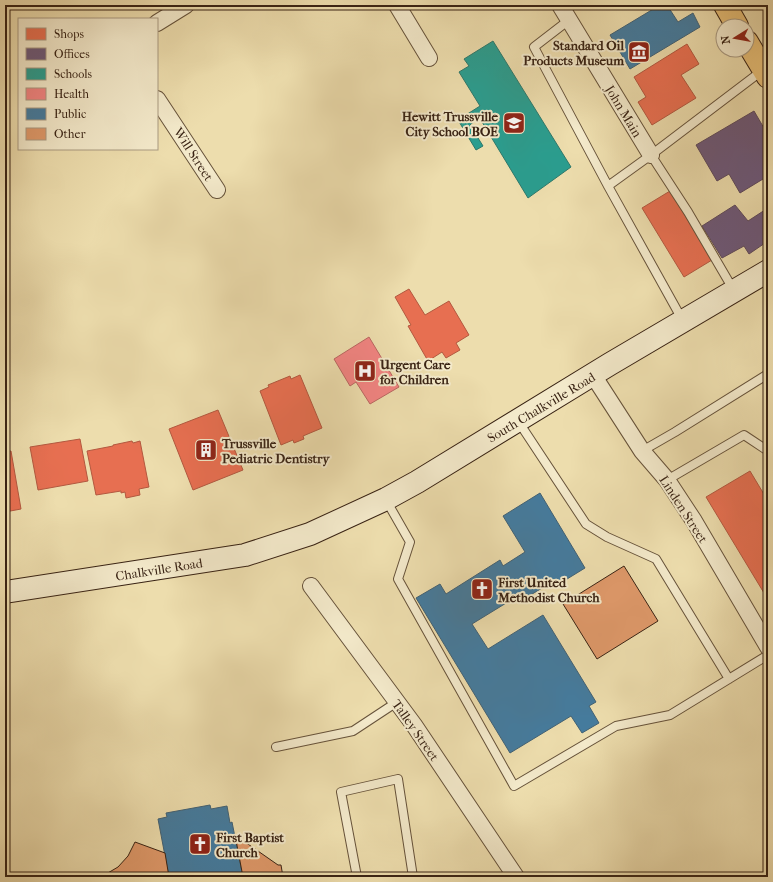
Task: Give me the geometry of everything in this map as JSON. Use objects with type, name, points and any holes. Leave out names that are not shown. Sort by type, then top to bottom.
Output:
[{"type":"main road","points":[[724,5],[732,18]]},
{"type":"main road","points":[[755,55],[766,73]]},
{"type":"main road","name":"South Chalkville Road","points":[[310,534],[386,499],[417,482],[768,271]]},
{"type":"main road","name":"Chalkville Road","points":[[5,592],[245,555],[310,534]]},
{"type":"street","points":[[158,22],[186,5]]},
{"type":"street","points":[[398,5],[429,58]]},
{"type":"street","name":"John Main","points":[[560,5],[651,155]]},
{"type":"street","name":"Will Street","points":[[158,101],[217,190]]},
{"type":"street","name":"Linden Street","points":[[593,375],[642,450],[667,480],[694,521],[763,629],[768,647]]},
{"type":"street","name":"Talley Street","points":[[311,586],[414,725],[516,877]]},
{"type":"lane","points":[[569,20],[534,47],[608,186],[683,321]]},
{"type":"lane","points":[[608,186],[766,73]]},
{"type":"lane","points":[[651,155],[688,212],[734,291]]},
{"type":"lane","points":[[642,450],[675,432],[768,374]]},
{"type":"lane","points":[[518,421],[586,524],[607,537],[656,559],[729,679]]},
{"type":"lane","points":[[667,480],[744,435],[768,452]]},
{"type":"lane","points":[[386,499],[410,542],[398,579],[514,786],[616,726],[670,715],[768,655]]},
{"type":"lane","points":[[276,747],[354,731],[397,702]]},
{"type":"lane","points":[[356,877],[341,792],[398,779],[413,877]]},
{"type":"building: Shops","points":[[687,44],[699,64],[681,75],[696,98],[652,125],[638,102],[646,97],[634,77]]},
{"type":"building: Shops","points":[[670,191],[712,260],[684,277],[642,208]]},
{"type":"building: Shops","points":[[409,289],[425,315],[449,301],[469,335],[456,343],[460,350],[446,358],[442,352],[428,361],[408,326],[411,325],[395,297]]},
{"type":"building: Shops","points":[[300,375],[322,428],[303,436],[304,439],[294,443],[293,440],[281,445],[260,391],[269,387],[268,385],[290,376],[291,379]]},
{"type":"building: Shops","name":"Trussville Pediatric Dentistry","points":[[218,410],[243,470],[193,490],[169,429]]},
{"type":"building: Shops","points":[[80,439],[88,481],[38,490],[30,447]]},
{"type":"building: Shops","points":[[132,441],[133,443],[140,441],[149,487],[139,489],[140,495],[126,498],[125,492],[121,493],[121,491],[96,495],[87,451]]},
{"type":"building: Shops","points":[[11,451],[21,509],[5,512],[5,452]]},
{"type":"building: Shops","points":[[750,471],[768,501],[768,591],[764,593],[706,497]]},
{"type":"building: Offices","points":[[754,111],[768,135],[768,176],[740,193],[729,174],[717,181],[696,145]]},
{"type":"building: Offices","points":[[735,205],[748,221],[768,208],[768,241],[749,254],[744,246],[722,258],[702,226]]},
{"type":"building: Schools","points":[[493,41],[571,167],[528,198],[479,117],[470,125],[483,146],[476,150],[458,120],[480,106],[459,72],[469,66],[464,59]]},
{"type":"building: Health","name":"Urgent Care for Children","points":[[369,337],[399,387],[370,404],[356,382],[350,386],[334,359]]},
{"type":"building: Public","name":"Standard Oil Products Museum","points":[[660,5],[667,5],[678,22],[693,13],[700,27],[630,69],[610,35]]},
{"type":"building: Public","points":[[540,493],[585,568],[554,587],[552,582],[519,602],[516,597],[472,624],[488,649],[543,615],[596,702],[589,706],[599,723],[582,733],[571,716],[510,753],[416,598],[440,584],[446,594],[500,560],[503,566],[525,552],[503,516]]},
{"type":"building: Public","name":"First Baptist Church","points":[[210,805],[211,809],[227,806],[230,823],[232,822],[243,877],[169,877],[158,819],[167,817],[166,813]]},
{"type":"building: Other","points":[[624,566],[658,621],[597,659],[563,604]]},
{"type":"building: Other","points":[[235,835],[278,865],[281,865],[283,877],[243,877]]},
{"type":"building: Other","points":[[135,842],[165,853],[169,877],[101,877],[118,867],[128,856]]},
{"type":"place","name":"Standard Oil Products Museum","points":[[639,52]]},
{"type":"place","name":"Hewitt Trussville City School BOE","points":[[514,123]]},
{"type":"place","name":"Urgent Care for Children","points":[[365,371]]},
{"type":"place","name":"Trussville Pediatric Dentistry","points":[[206,450]]},
{"type":"place","name":"First United Methodist Church","points":[[482,589]]},
{"type":"place","name":"First Baptist Church","points":[[200,844]]}]
